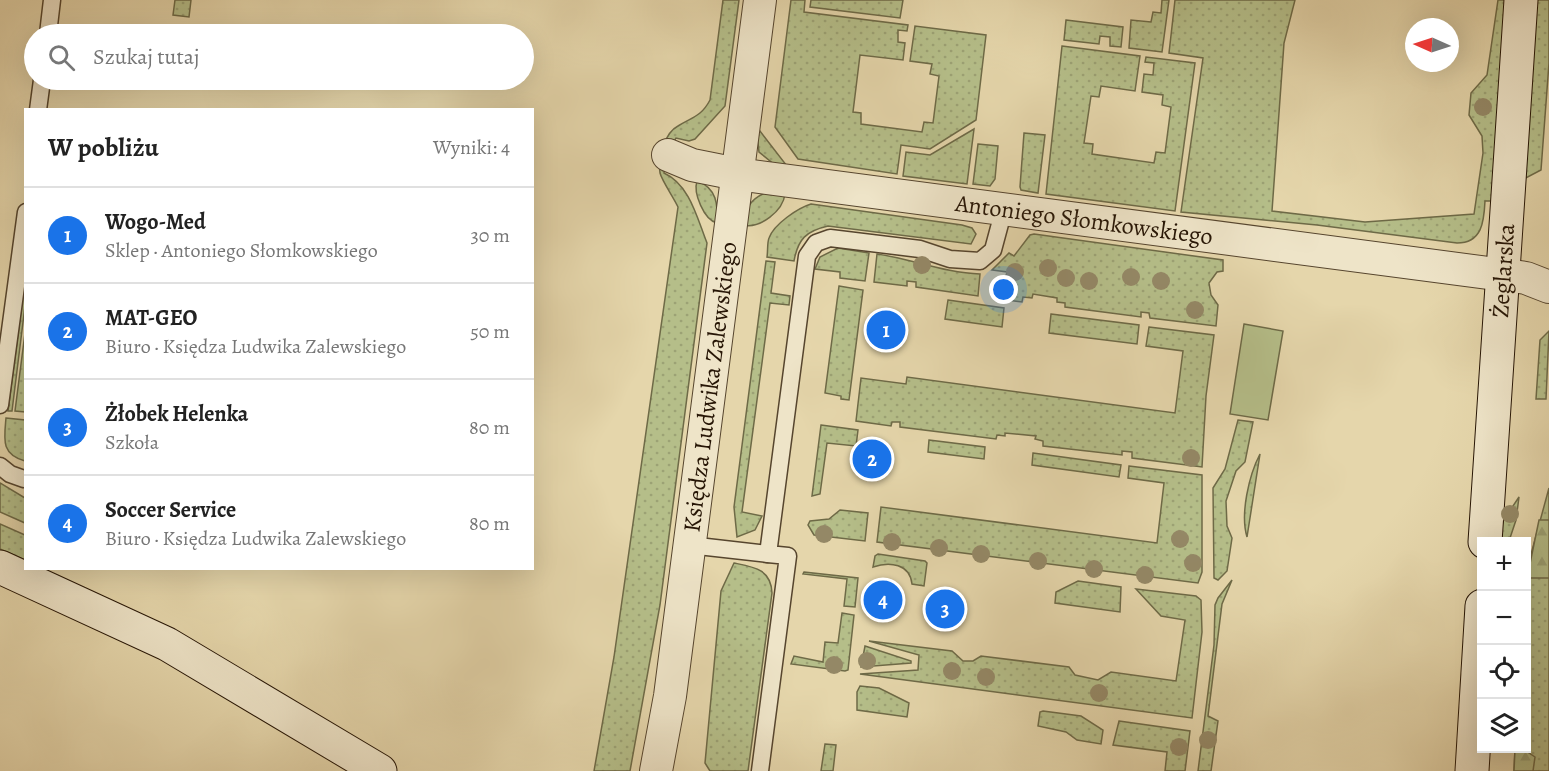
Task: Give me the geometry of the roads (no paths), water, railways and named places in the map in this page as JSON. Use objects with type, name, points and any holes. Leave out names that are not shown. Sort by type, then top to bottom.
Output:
[{"type":"street","name":"Księdza Ludwika Zalewskiego","points":[[656,771],[670,696],[760,0]]},
{"type":"street","name":"Żeglarska","points":[[1485,537],[1521,0]]},
{"type":"street","name":"Antoniego Słomkowskiego","points":[[668,155],[692,165],[737,174],[1526,278],[1549,287]]},
{"type":"street","points":[[0,567],[167,644],[280,709],[380,771]]},
{"type":"street","points":[[1472,771],[1480,645]]},
{"type":"lane","points":[[49,24],[52,0]]},
{"type":"lane","points":[[38,108],[41,90]]},
{"type":"lane","points":[[768,554],[804,266],[810,248],[820,240],[830,238],[920,249],[950,259],[980,261],[993,250],[1004,209]]},
{"type":"lane","points":[[0,405],[24,227]]},
{"type":"lane","points":[[0,466],[10,474],[24,479]]},
{"type":"lane","points":[[689,545],[788,556],[760,771]]},
{"type":"place","name":"Wogo-Med","points":[[886,330]]},
{"type":"place","name":"MAT-GEO","points":[[872,459]]},
{"type":"place","name":"Soccer Service","points":[[883,600]]},
{"type":"place","name":"Żłobek Helenka","points":[[945,609]]}]
